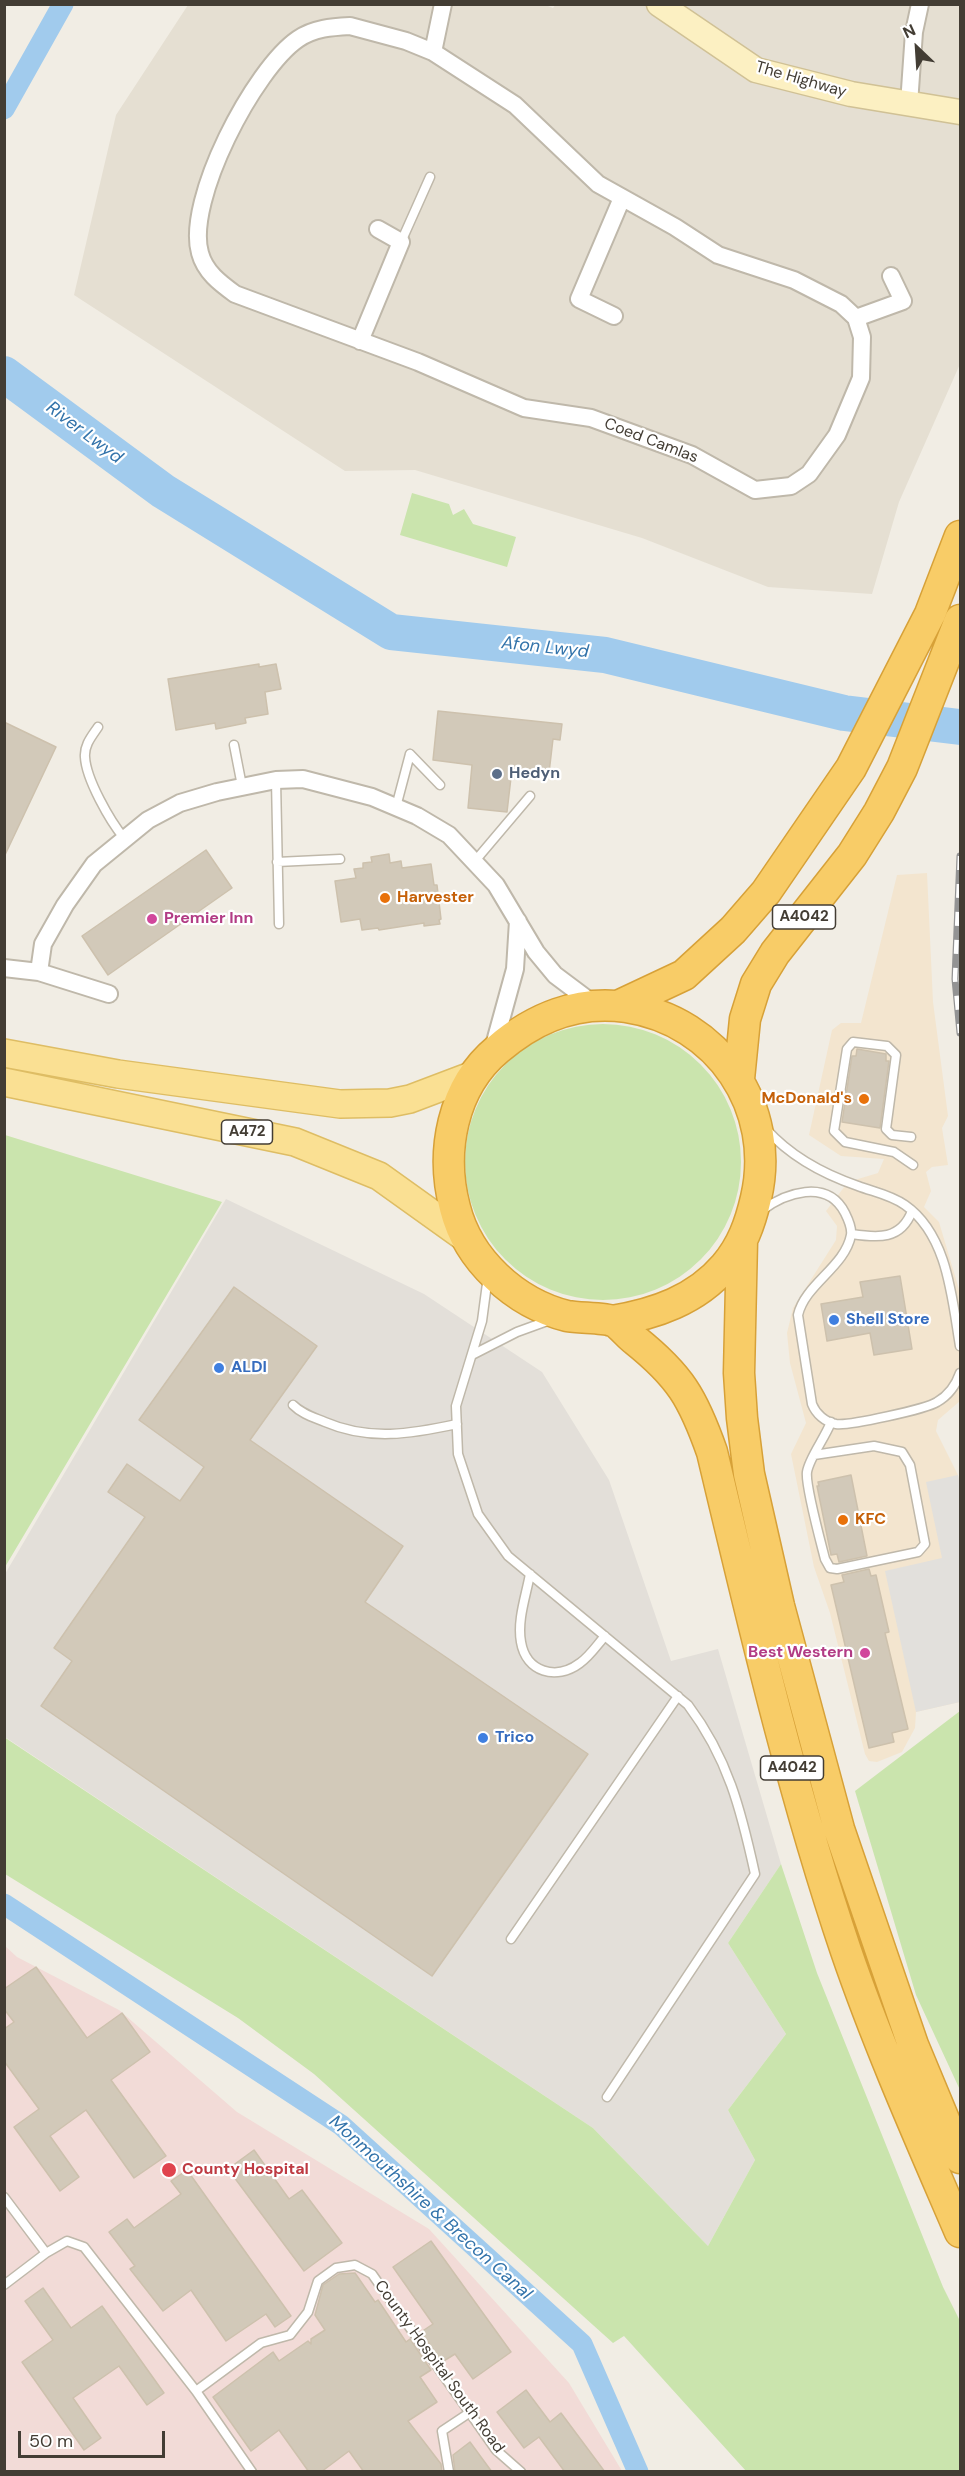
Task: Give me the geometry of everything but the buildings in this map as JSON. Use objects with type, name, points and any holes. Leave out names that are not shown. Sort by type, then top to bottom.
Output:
[{"type":"highway","name":"A4042","points":[[607,1006],[684,975],[733,930],[766,892],[851,768],[901,675],[930,614],[960,536]]},
{"type":"highway","name":"A4042","points":[[739,1079],[745,1019],[756,984],[775,953],[852,855],[879,812],[902,768],[960,620]]},
{"type":"highway","points":[[607,1006],[659,1014],[696,1034],[712,1047],[739,1079],[754,1115],[760,1145],[760,1174],[747,1230],[724,1267],[682,1300],[644,1316],[612,1321],[564,1315],[518,1294],[489,1270],[467,1239],[455,1212],[449,1184],[448,1155],[455,1117],[484,1064],[514,1034],[540,1020],[567,1010],[607,1006]]},
{"type":"highway","name":"A4042","points":[[747,1230],[739,1297],[742,1418],[749,1474],[779,1606],[839,1829],[913,2045],[960,2158]]},
{"type":"highway","name":"A4042","points":[[612,1321],[660,1360],[681,1383],[698,1413],[712,1452],[810,1837],[846,1950],[884,2056],[960,2232]]},
{"type":"main road","name":"A472","points":[[4,1053],[118,1074],[315,1101],[356,1104],[390,1103],[410,1099],[484,1064]]},
{"type":"main road","name":"A472","points":[[4,1083],[295,1142],[379,1176],[467,1239]]},
{"type":"street","points":[[433,52],[443,4]]},
{"type":"street","name":"The Highway","points":[[659,4],[756,70],[851,94],[960,112]]},
{"type":"street","points":[[909,104],[914,32],[920,4]]},
{"type":"street","name":"Coed Camlas","points":[[350,26],[406,41],[433,52],[515,105],[598,184],[675,227],[718,255],[794,280],[841,304],[855,318],[862,337],[861,378],[837,435],[809,474],[791,486],[774,490],[755,490],[692,455],[591,418],[524,408],[418,362],[235,294],[211,275],[200,253],[198,232],[208,186],[222,146],[243,106],[267,69],[298,39],[325,27],[350,26]]},
{"type":"street","points":[[614,316],[579,299],[622,198]]},
{"type":"street","points":[[360,340],[401,242],[378,229]]},
{"type":"street","points":[[855,318],[903,301],[891,276]]},
{"type":"street","points":[[39,972],[43,944],[65,904],[94,864],[148,820],[180,803],[242,786],[303,778],[372,796],[417,816],[449,835],[496,885],[536,952],[555,975],[607,1006]]},
{"type":"street","points":[[484,1064],[515,969],[518,921]]},
{"type":"street","points":[[4,968],[39,972],[109,994]]},
{"type":"lane","points":[[401,242],[429,177]]},
{"type":"lane","points":[[98,727],[87,742],[85,757],[102,803],[124,838]]},
{"type":"lane","points":[[234,746],[242,786]]},
{"type":"lane","points":[[396,807],[410,754],[440,785]]},
{"type":"lane","points":[[276,780],[279,924]]},
{"type":"lane","points":[[475,861],[530,796]]},
{"type":"lane","points":[[277,862],[340,860]]},
{"type":"lane","points":[[911,1137],[892,1135],[886,1129],[896,1055],[887,1046],[853,1042],[847,1049],[834,1131],[844,1142],[894,1152],[913,1166]]},
{"type":"lane","points":[[754,1115],[775,1138],[803,1161],[848,1182],[891,1197],[912,1211],[929,1233],[945,1268],[960,1346]]},
{"type":"lane","points":[[747,1230],[782,1197],[799,1192],[817,1192],[830,1197],[847,1217],[852,1234],[840,1258],[802,1305],[798,1315],[812,1404],[816,1413],[839,1425],[929,1406],[952,1390],[960,1373]]},
{"type":"lane","points":[[852,1234],[883,1237],[896,1233],[906,1225],[912,1211]]},
{"type":"lane","points":[[489,1270],[482,1321],[456,1406],[458,1454],[478,1514],[508,1556],[688,1705],[710,1734],[732,1784],[755,1874],[607,2097]]},
{"type":"lane","points":[[472,1355],[517,1332],[564,1315]]},
{"type":"lane","points":[[293,1405],[300,1412],[348,1432],[385,1436],[457,1424]]},
{"type":"lane","points":[[814,1455],[874,1446],[902,1452],[910,1465],[925,1544],[918,1552],[837,1569],[830,1568],[825,1559],[807,1473],[814,1455],[825,1439],[831,1422]]},
{"type":"lane","points":[[530,1574],[521,1617],[520,1641],[525,1658],[534,1669],[549,1672],[564,1671],[580,1663],[605,1636]]},
{"type":"lane","points":[[511,1939],[678,1696]]},
{"type":"lane","points":[[4,2197],[46,2253]]},
{"type":"lane","points":[[4,2285],[46,2253],[67,2241],[84,2247],[196,2391],[252,2472]]},
{"type":"lane","name":"County Hospital South Road","points":[[196,2391],[261,2343],[290,2335],[308,2312],[318,2281],[336,2268],[355,2265],[372,2274],[496,2450],[521,2472]]},
{"type":"lane","points":[[449,2472],[442,2431],[469,2413]]},
{"type":"shaded area","points":[[543,4],[553,8],[556,4],[960,5],[960,364],[899,502],[872,594],[768,587],[642,538],[415,470],[345,471],[74,295],[116,115],[188,5]]},
{"type":"shaded area","points":[[927,873],[933,1002],[948,1116],[942,1128],[948,1165],[932,1167],[926,1172],[931,1191],[924,1207],[939,1222],[960,1293],[960,1401],[938,1420],[936,1431],[958,1475],[960,1486],[960,1702],[916,1712],[915,1728],[902,1752],[877,1762],[869,1761],[865,1754],[830,1613],[814,1567],[791,1454],[806,1423],[790,1363],[787,1333],[793,1308],[836,1240],[837,1226],[826,1211],[848,1182],[878,1173],[884,1159],[841,1156],[809,1135],[832,1030],[841,1023],[861,1023],[897,875]]},
{"type":"shaded area","points":[[226,1199],[424,1294],[542,1372],[609,1480],[671,1661],[718,1649],[781,1864],[728,1943],[786,2034],[728,2110],[755,2160],[708,2246],[593,2128],[5,1737],[5,1574]]},
{"type":"shaded area","points":[[958,1475],[960,1486],[960,1702],[916,1712],[885,1571],[942,1558],[926,1482]]},
{"type":"shaded area","name":"County Hospital","points":[[4,1945],[17,1957],[119,2010],[237,2112],[429,2229],[569,2383],[622,2471],[5,2471]]},
{"type":"green space","points":[[412,493],[449,504],[453,515],[464,509],[473,524],[516,537],[507,567],[400,535]]},
{"type":"green space","points":[[603,1024],[630,1027],[656,1034],[680,1047],[701,1064],[718,1085],[731,1109],[738,1135],[741,1162],[738,1189],[731,1215],[718,1239],[701,1260],[680,1277],[656,1290],[630,1297],[603,1300],[576,1297],[550,1290],[526,1277],[505,1260],[488,1239],[475,1215],[468,1189],[465,1162],[468,1135],[475,1109],[488,1085],[505,1064],[526,1047],[550,1034],[576,1027]]},
{"type":"green space","points":[[4,1135],[222,1202],[5,1567]]},
{"type":"green space","points":[[960,1711],[960,2090],[916,1995],[855,1791]]},
{"type":"green space","points":[[4,1737],[593,2128],[708,2246],[755,2160],[728,2110],[786,2034],[728,1943],[781,1864],[817,1973],[943,2287],[960,2321],[960,2471],[746,2471],[624,2336],[613,2343],[314,2074],[238,2018],[5,1874]]},
{"type":"waterway","name":"Monmouthshire & Brecon Canal","points":[[4,109],[63,4]]},
{"type":"waterway","name":"Afon Lwyd","points":[[4,374],[163,491],[391,632],[605,655],[844,713],[960,727]]},
{"type":"waterway","name":"Monmouthshire & Brecon Canal","points":[[4,1904],[341,2125],[582,2344],[638,2472]]},
{"type":"railway","points":[[960,856],[955,979],[960,1033]]},
{"type":"place","name":"Hedyn","points":[[497,774]]},
{"type":"place","name":"Harvester","points":[[385,898]]},
{"type":"place","name":"Premier Inn","points":[[152,919]]},
{"type":"place","name":"McDonald's","points":[[864,1099]]},
{"type":"place","name":"Shell Store","points":[[834,1320]]},
{"type":"place","name":"ALDI","points":[[219,1368]]},
{"type":"place","name":"KFC","points":[[843,1520]]},
{"type":"place","name":"Best Western","points":[[865,1653]]},
{"type":"place","name":"Trico","points":[[483,1738]]},
{"type":"place","name":"County Hospital","points":[[169,2170]]},
{"type":"water label","name":"River Lwyd","points":[[84,433]]}]
